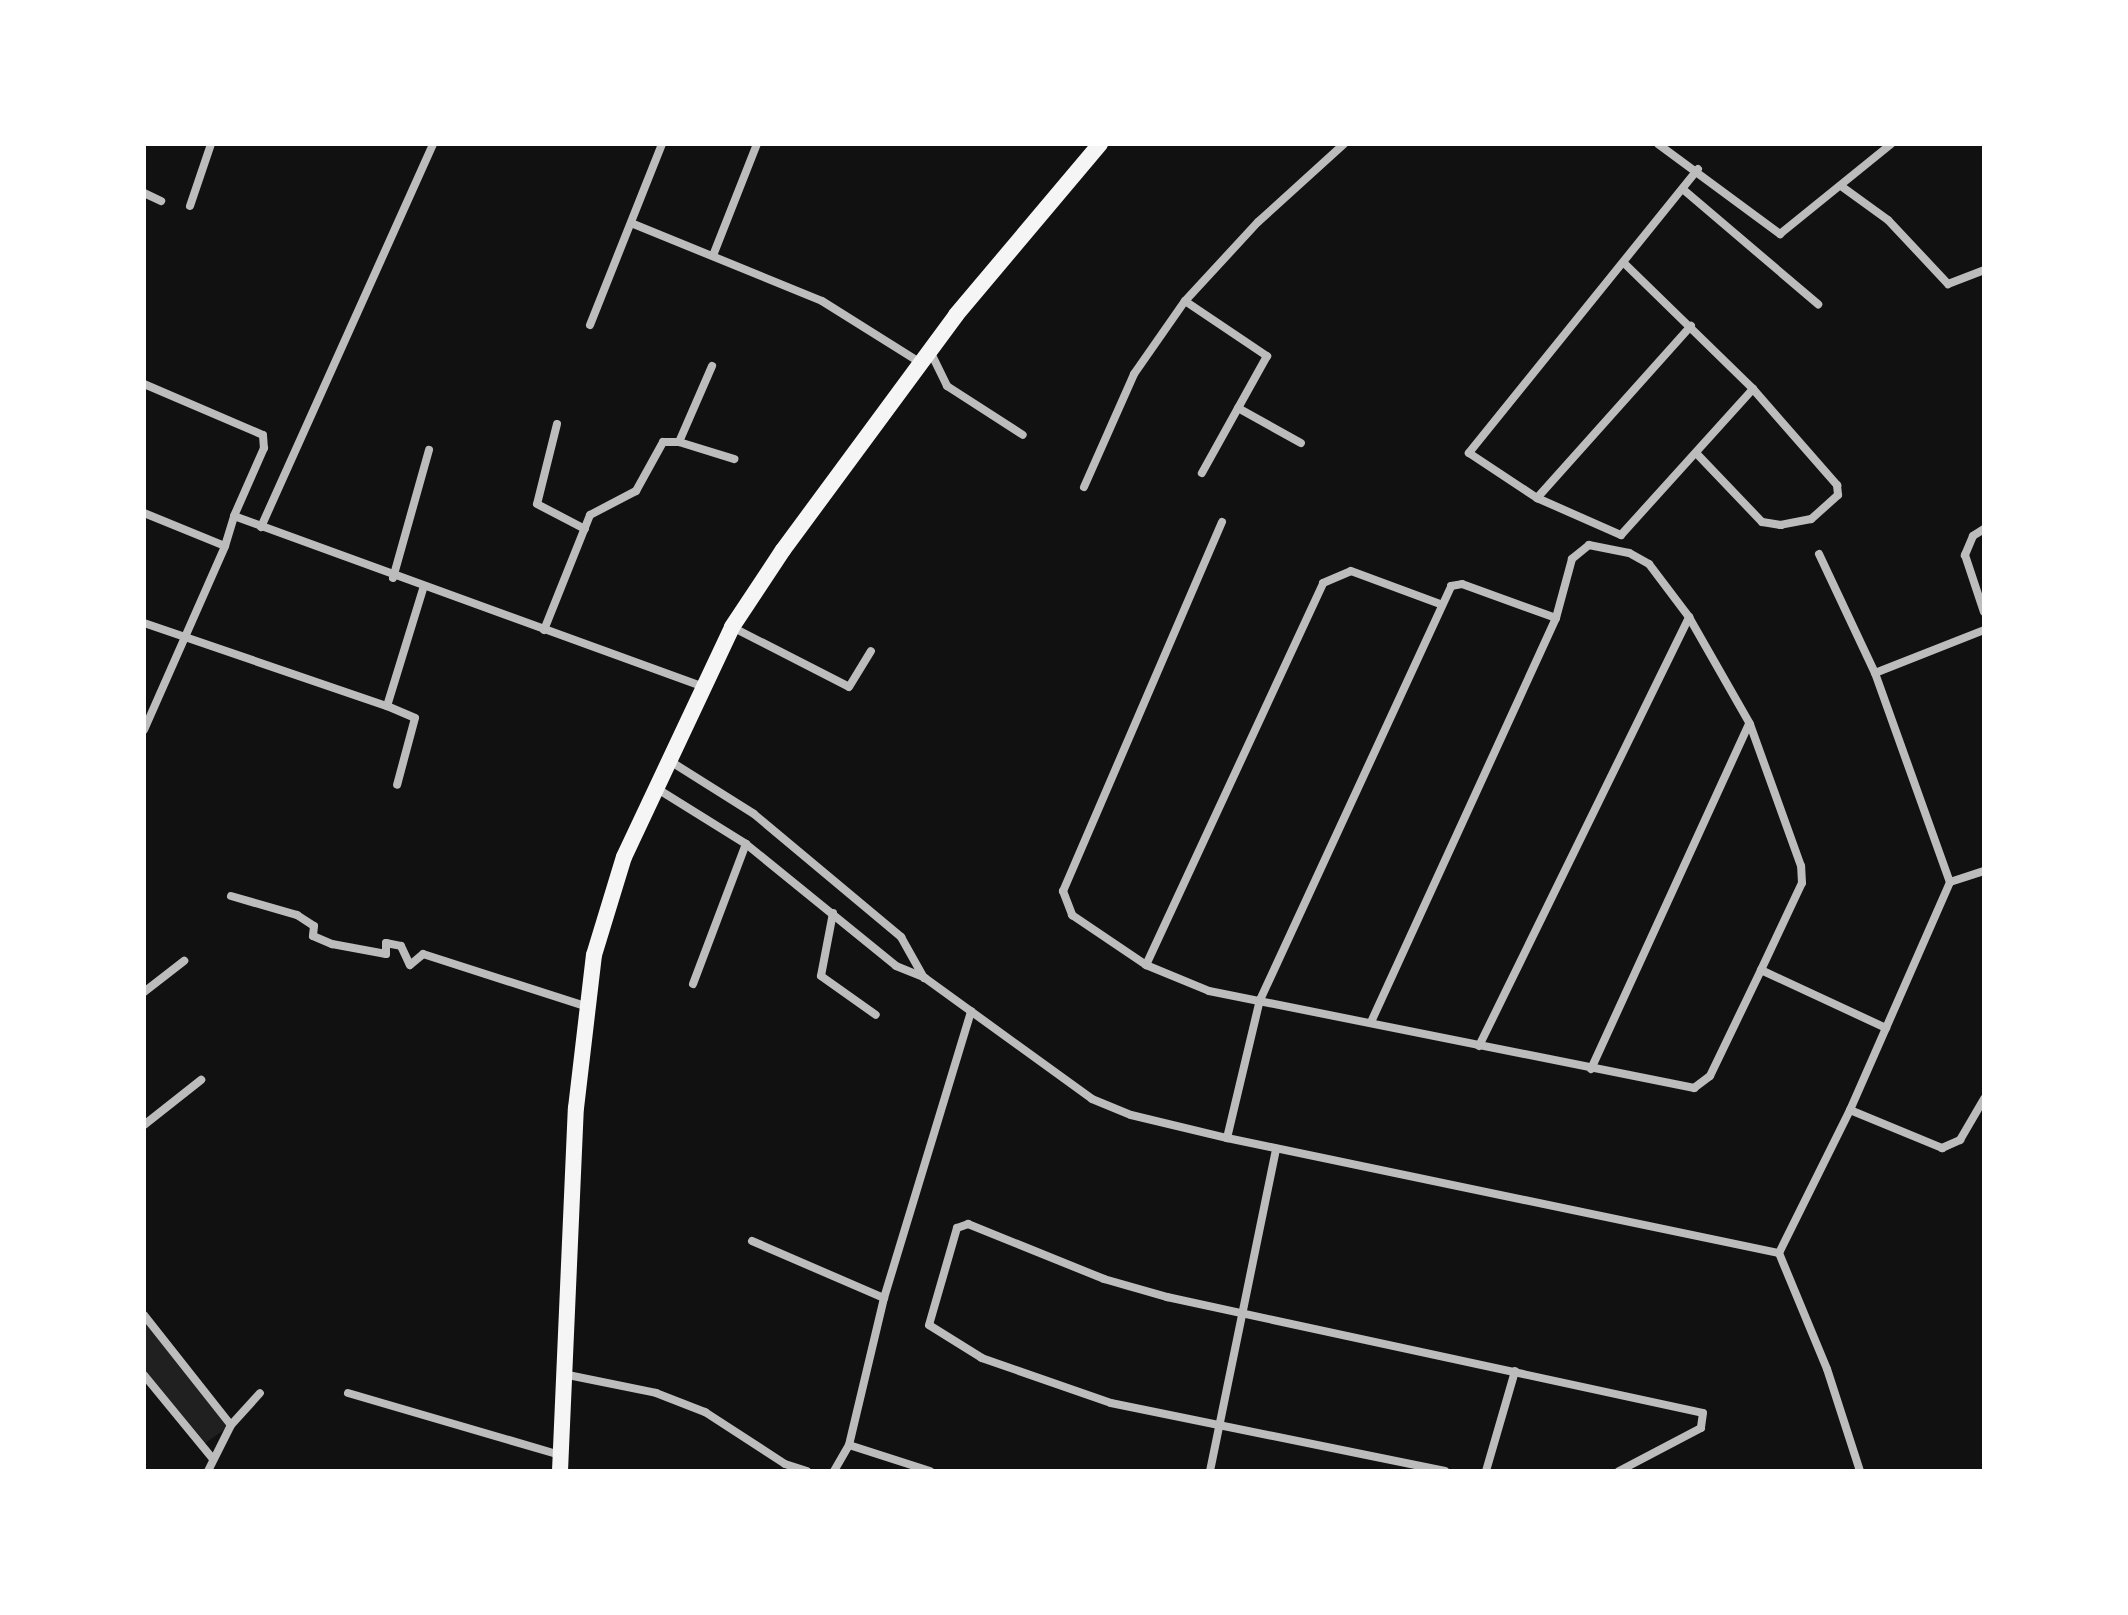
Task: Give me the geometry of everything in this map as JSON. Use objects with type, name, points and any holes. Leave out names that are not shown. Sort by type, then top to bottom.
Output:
[{"type":"main road","points":[[560,1463],[576,1108],[588,1007],[608,900],[668,759],[732,627],[925,357],[1100,144]]},
{"type":"street","points":[[190,206],[211,144]]},
{"type":"street","points":[[261,527],[433,144]]},
{"type":"street","points":[[590,325],[662,144]]},
{"type":"street","points":[[714,253],[757,144]]},
{"type":"street","points":[[1084,487],[1134,374],[1185,301],[1258,222],[1344,144]]},
{"type":"street","points":[[1658,144],[1698,169],[1778,234],[1891,144]]},
{"type":"street","points":[[1698,169],[1685,191],[1469,447],[1469,455],[1537,498],[1621,535],[1753,389]]},
{"type":"street","points":[[1841,186],[1888,220],[1948,284],[1984,270]]},
{"type":"street","points":[[1685,191],[1818,304]]},
{"type":"street","points":[[144,193],[161,201]]},
{"type":"street","points":[[631,223],[714,253],[822,301],[925,357],[947,386],[1023,435]]},
{"type":"street","points":[[1624,263],[1753,389],[1837,485],[1836,501],[1811,519],[1762,522],[1697,454]]},
{"type":"street","points":[[1185,301],[1267,356],[1202,473]]},
{"type":"street","points":[[1537,498],[1691,326]]},
{"type":"street","points":[[679,442],[712,366]]},
{"type":"street","points":[[144,384],[263,435],[264,448],[146,726]]},
{"type":"street","points":[[1238,408],[1301,443]]},
{"type":"street","points":[[557,424],[537,504],[585,529]]},
{"type":"street","points":[[544,630],[590,515],[643,484],[663,442],[679,442],[734,459]]},
{"type":"street","points":[[393,578],[429,450]]},
{"type":"street","points":[[144,513],[225,546]]},
{"type":"street","points":[[234,516],[423,589],[702,686]]},
{"type":"street","points":[[1222,522],[1064,883],[1063,899],[1072,915],[1146,965],[1209,991],[1591,1069],[1701,1086],[1761,970],[1803,875],[1750,724],[1689,617],[1649,564],[1603,545],[1583,547],[1572,559],[1556,618],[1371,1023]]},
{"type":"street","points":[[1984,529],[1973,536],[1965,555],[1984,612]]},
{"type":"street","points":[[1819,554],[1875,673],[1950,882],[1850,1110],[1779,1253],[1827,1369],[1860,1471]]},
{"type":"street","points":[[1146,965],[1323,583],[1351,571],[1440,604]]},
{"type":"street","points":[[1227,1138],[1260,1000],[1440,604],[1451,586],[1459,584],[1556,618]]},
{"type":"street","points":[[387,706],[423,589]]},
{"type":"street","points":[[1479,1046],[1689,617]]},
{"type":"street","points":[[144,623],[415,718],[397,785]]},
{"type":"street","points":[[732,627],[849,687],[871,651]]},
{"type":"street","points":[[1875,673],[1984,630]]},
{"type":"street","points":[[1591,1069],[1750,724]]},
{"type":"street","points":[[668,759],[754,814],[901,937],[925,978]]},
{"type":"street","points":[[656,788],[746,844],[896,966],[925,978],[1092,1099],[1131,1115],[1276,1149],[1779,1253]]},
{"type":"street","points":[[693,984],[746,844]]},
{"type":"street","points":[[1950,882],[1984,871]]},
{"type":"street","points":[[231,896],[297,915],[314,926],[313,936],[332,944],[386,954],[386,943],[401,946],[410,965],[423,954],[588,1007]]},
{"type":"street","points":[[833,913],[821,976],[876,1015]]},
{"type":"street","points":[[144,992],[184,961]]},
{"type":"street","points":[[1761,970],[1886,1028]]},
{"type":"street","points":[[834,1471],[849,1445],[884,1298],[971,1011]]},
{"type":"street","points":[[144,1125],[201,1080]]},
{"type":"street","points":[[1850,1110],[1942,1148],[1960,1140],[1984,1099]]},
{"type":"street","points":[[1210,1471],[1276,1149]]},
{"type":"street","points":[[1445,1471],[1219,1428],[1038,1380],[931,1330],[954,1236],[965,1224],[1104,1279],[1244,1315],[1697,1408],[1706,1417],[1701,1428],[1619,1471]]},
{"type":"street","points":[[752,1241],[884,1298]]},
{"type":"street","points":[[144,1315],[231,1425]]},
{"type":"street","points":[[1486,1471],[1515,1371]]},
{"type":"street","points":[[563,1374],[656,1393],[705,1412],[785,1464],[807,1471]]},
{"type":"street","points":[[144,1375],[213,1459]]},
{"type":"street","points":[[208,1471],[231,1425],[260,1393]]},
{"type":"street","points":[[348,1393],[560,1463]]},
{"type":"street","points":[[849,1445],[930,1471]]},
{"type":"shaded area","points":[[144,1315],[231,1425],[201,1446],[144,1375]]}]
